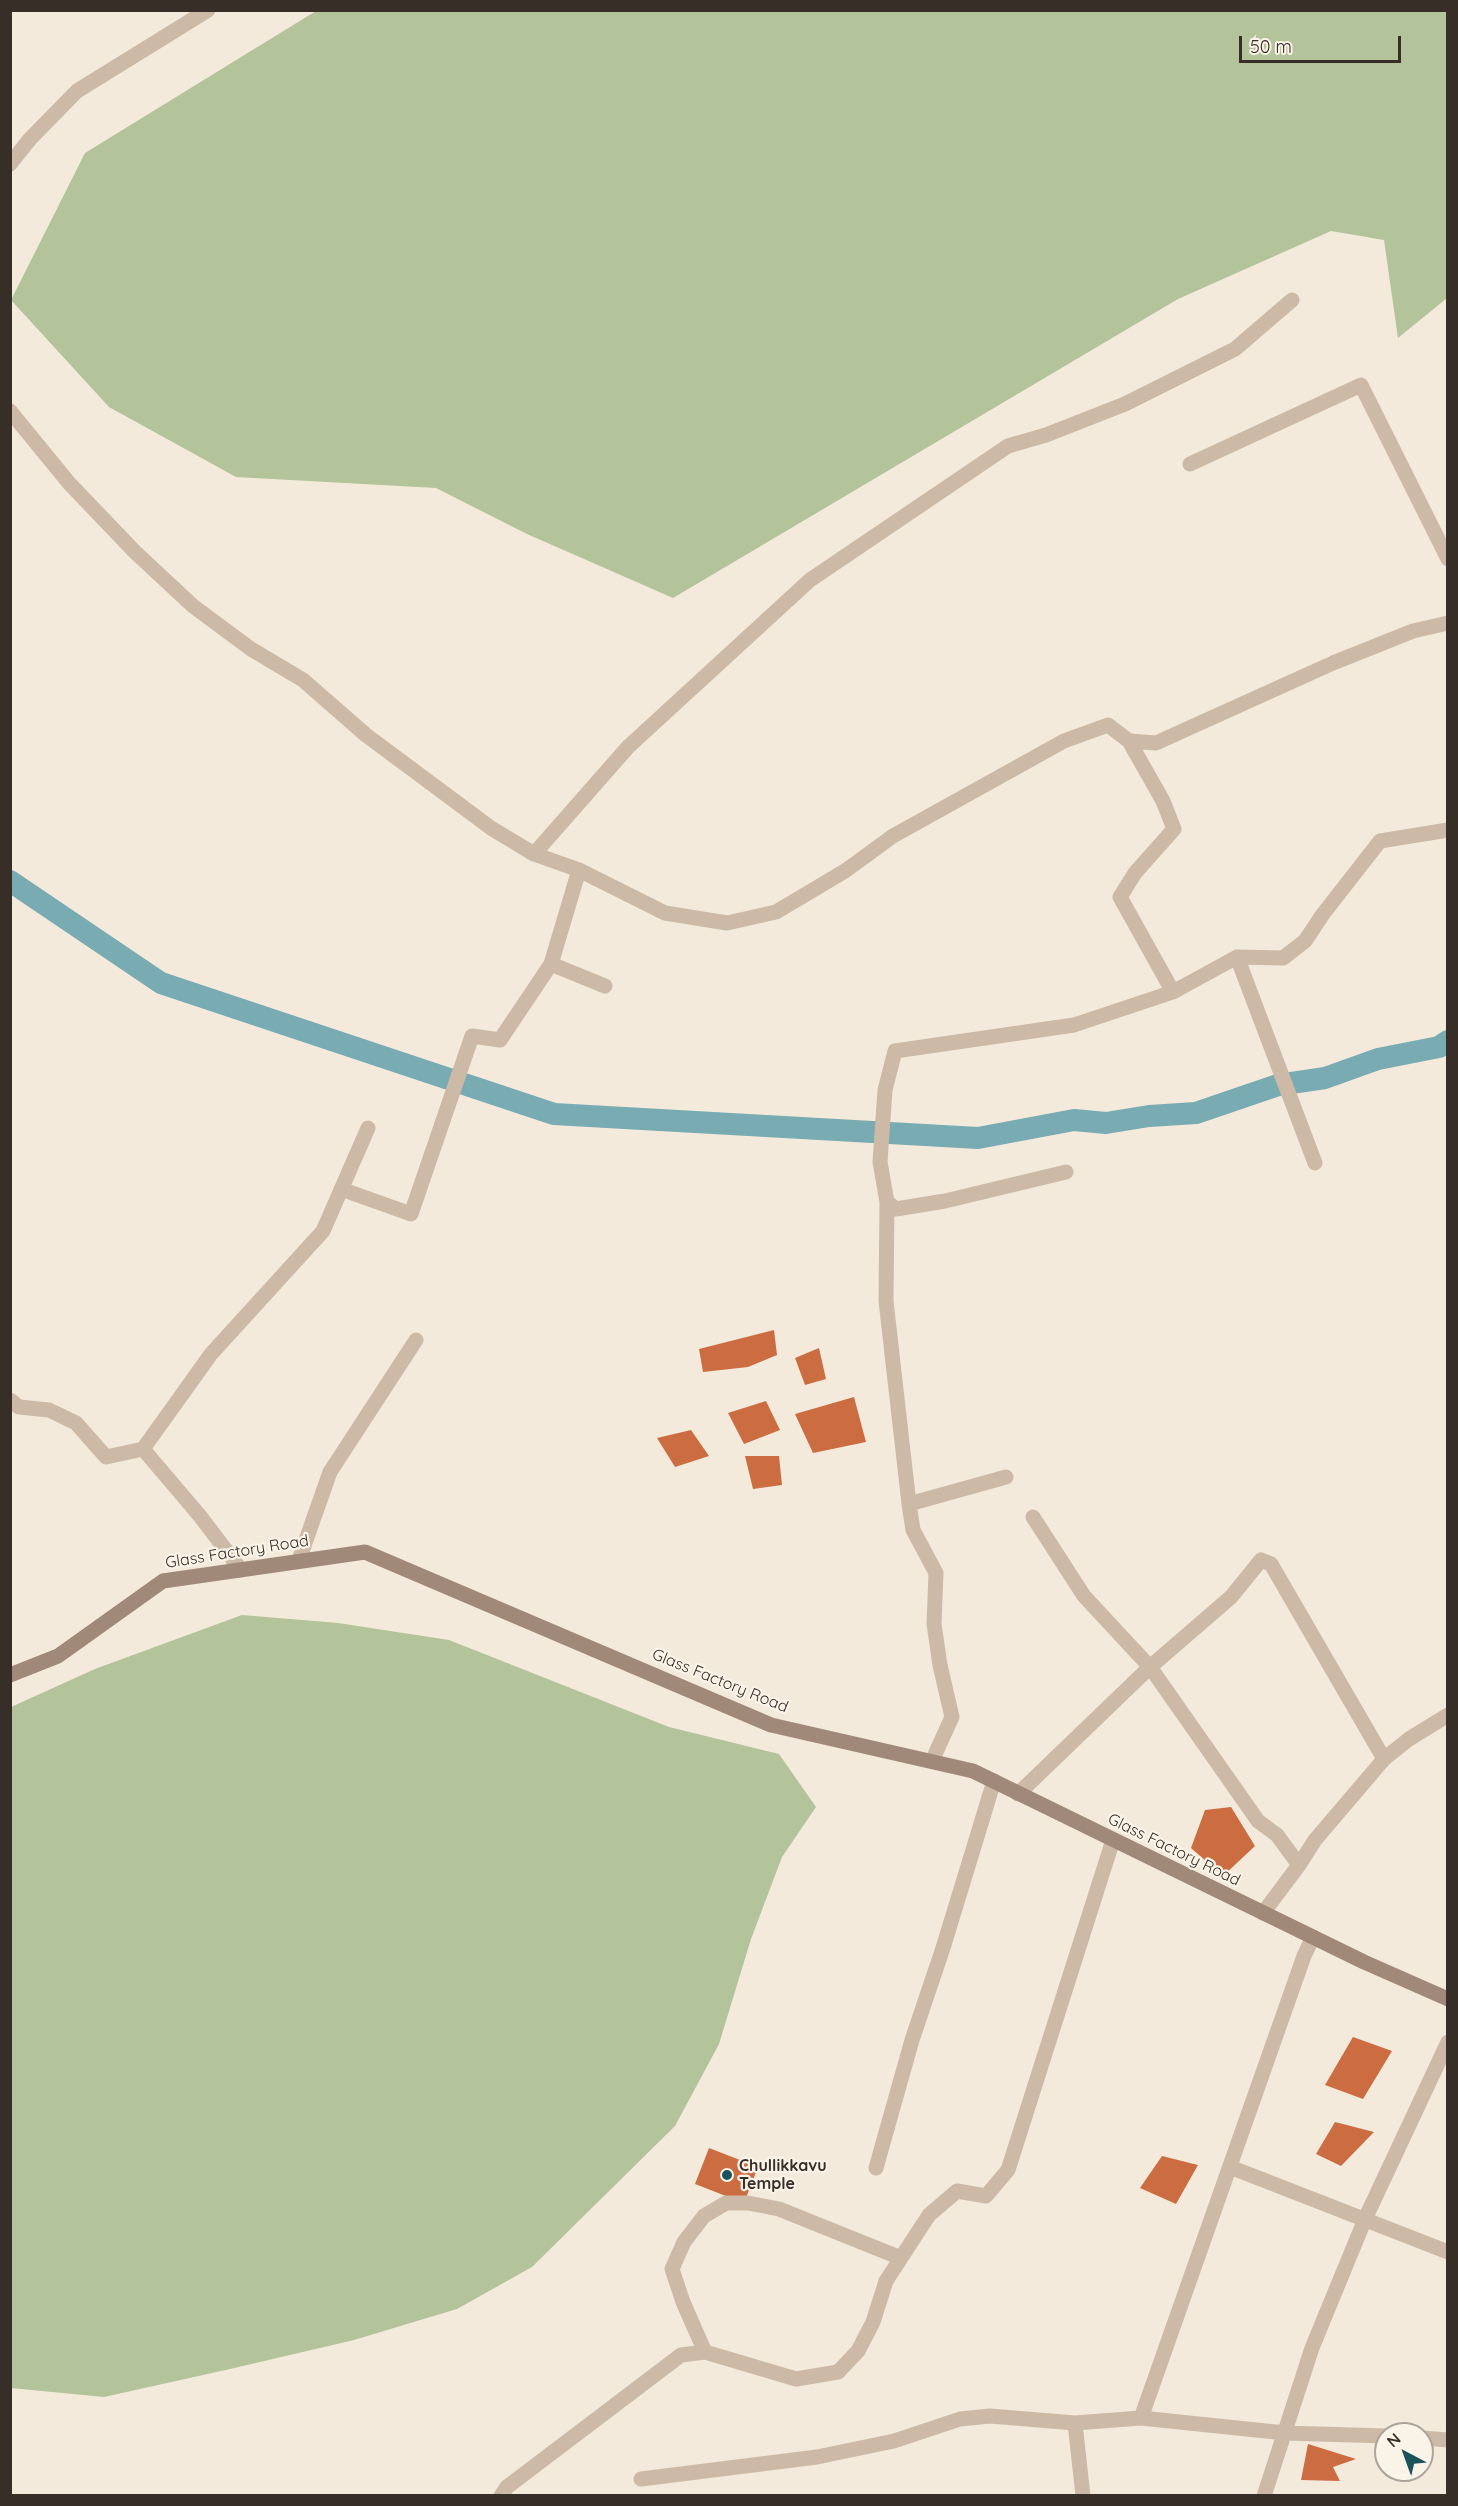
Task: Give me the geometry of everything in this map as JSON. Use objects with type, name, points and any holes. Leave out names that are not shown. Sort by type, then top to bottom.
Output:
[{"type":"main road","name":"Glass Factory Road","points":[[10,1675],[58,1656],[163,1581],[365,1552],[771,1725],[974,1771],[1263,1913],[1448,1999]]},
{"type":"street","points":[[10,164],[30,139],[77,91],[208,10]]},
{"type":"street","points":[[534,854],[628,747],[810,580],[1008,446],[1046,435],[1125,404],[1235,350],[1292,300]]},
{"type":"street","points":[[1190,464],[1361,385],[1448,560]]},
{"type":"street","points":[[10,411],[78,491],[135,552],[193,606],[251,649],[303,680],[366,735],[491,828],[534,854],[579,870],[665,913],[727,923],[776,912],[846,871],[893,836],[1064,741],[1108,725],[1129,741],[1163,801],[1174,829],[1135,873],[1120,897],[1173,992]]},
{"type":"street","points":[[1129,741],[1156,743],[1334,663],[1413,631],[1448,623]]},
{"type":"street","points":[[932,1761],[952,1717],[940,1665],[934,1624],[936,1573],[913,1530],[886,1301],[887,1202],[880,1162],[885,1090],[895,1051],[1074,1025],[1173,992],[1237,957],[1283,958],[1305,941],[1323,914],[1380,842],[1448,830]]},
{"type":"street","points":[[341,1189],[411,1214],[472,1036],[500,1040],[551,964],[579,870]]},
{"type":"street","points":[[1237,957],[1315,1163]]},
{"type":"street","points":[[551,964],[605,986]]},
{"type":"street","points":[[10,1400],[19,1407],[49,1410],[76,1424],[106,1457],[143,1449],[211,1354],[322,1231],[368,1128]]},
{"type":"street","points":[[887,1202],[896,1209],[1066,1172]]},
{"type":"street","points":[[299,1560],[330,1472],[416,1340]]},
{"type":"street","points":[[143,1449],[200,1516],[241,1570]]},
{"type":"street","points":[[909,1504],[1006,1477]]},
{"type":"street","points":[[1033,1517],[1084,1596],[1150,1667],[1258,1821],[1277,1835],[1299,1864]]},
{"type":"street","points":[[1018,1794],[1150,1667],[1231,1597],[1261,1560],[1271,1564],[1384,1759]]},
{"type":"street","points":[[1263,1913],[1315,1840],[1384,1759],[1409,1739],[1448,1715]]},
{"type":"street","points":[[876,2168],[912,2040],[944,1948],[994,1781]]},
{"type":"street","points":[[501,2496],[507,2487],[681,2355],[705,2352],[796,2379],[838,2372],[858,2351],[873,2322],[886,2281],[928,2215],[957,2191],[986,2196],[1008,2170],[1113,1840]]},
{"type":"street","points":[[1141,2418],[1304,1956],[1313,1937]]},
{"type":"street","points":[[1264,2496],[1312,2348],[1365,2219],[1448,2042]]},
{"type":"street","points":[[1230,2167],[1448,2253]]},
{"type":"street","points":[[705,2352],[683,2302],[672,2269],[684,2242],[704,2216],[726,2203],[748,2203],[779,2209],[901,2258]]},
{"type":"street","points":[[641,2479],[817,2457],[894,2440],[960,2419],[990,2416],[1075,2423],[1141,2418],[1285,2433],[1374,2436]]},
{"type":"street","points":[[1075,2423],[1083,2496]]},
{"type":"green space","points":[[316,11],[1447,11],[1447,298],[1398,338],[1384,240],[1331,231],[1178,299],[673,598],[527,534],[436,488],[236,477],[109,407],[11,300],[85,153]]},
{"type":"green space","points":[[242,1615],[338,1623],[449,1640],[669,1727],[779,1754],[816,1807],[782,1857],[751,1939],[719,2044],[675,2126],[532,2267],[457,2309],[354,2340],[230,2369],[104,2397],[11,2388],[11,1707],[95,1669]]},
{"type":"building","points":[[774,1330],[777,1355],[748,1367],[703,1372],[699,1349]]},
{"type":"building","points":[[819,1348],[826,1379],[805,1385],[795,1358]]},
{"type":"building","points":[[854,1397],[866,1442],[813,1453],[795,1414]]},
{"type":"building","points":[[766,1401],[780,1430],[744,1444],[728,1413]]},
{"type":"building","points":[[691,1430],[709,1456],[675,1467],[657,1438]]},
{"type":"building","points":[[745,1456],[779,1456],[782,1485],[753,1489]]},
{"type":"building","points":[[1231,1807],[1255,1846],[1223,1876],[1191,1848],[1205,1810]]},
{"type":"building","points":[[1353,2037],[1392,2051],[1363,2099],[1325,2085]]},
{"type":"building","points":[[1335,2122],[1374,2132],[1341,2166],[1316,2154]]},
{"type":"building","name":"Chullikkavu Temple","points":[[709,2148],[758,2167],[744,2203],[695,2184]]},
{"type":"building","points":[[1162,2156],[1198,2165],[1176,2204],[1140,2188]]},
{"type":"building","points":[[1308,2444],[1356,2459],[1333,2467],[1340,2481],[1301,2480]]},
{"type":"waterway","points":[[10,881],[161,983],[554,1114],[978,1138],[1074,1120],[1106,1123],[1149,1116],[1196,1113],[1278,1085],[1325,1078],[1378,1059],[1439,1047],[1448,1041]]},
{"type":"place","name":"Chullikkavu Temple","points":[[727,2175]]}]
